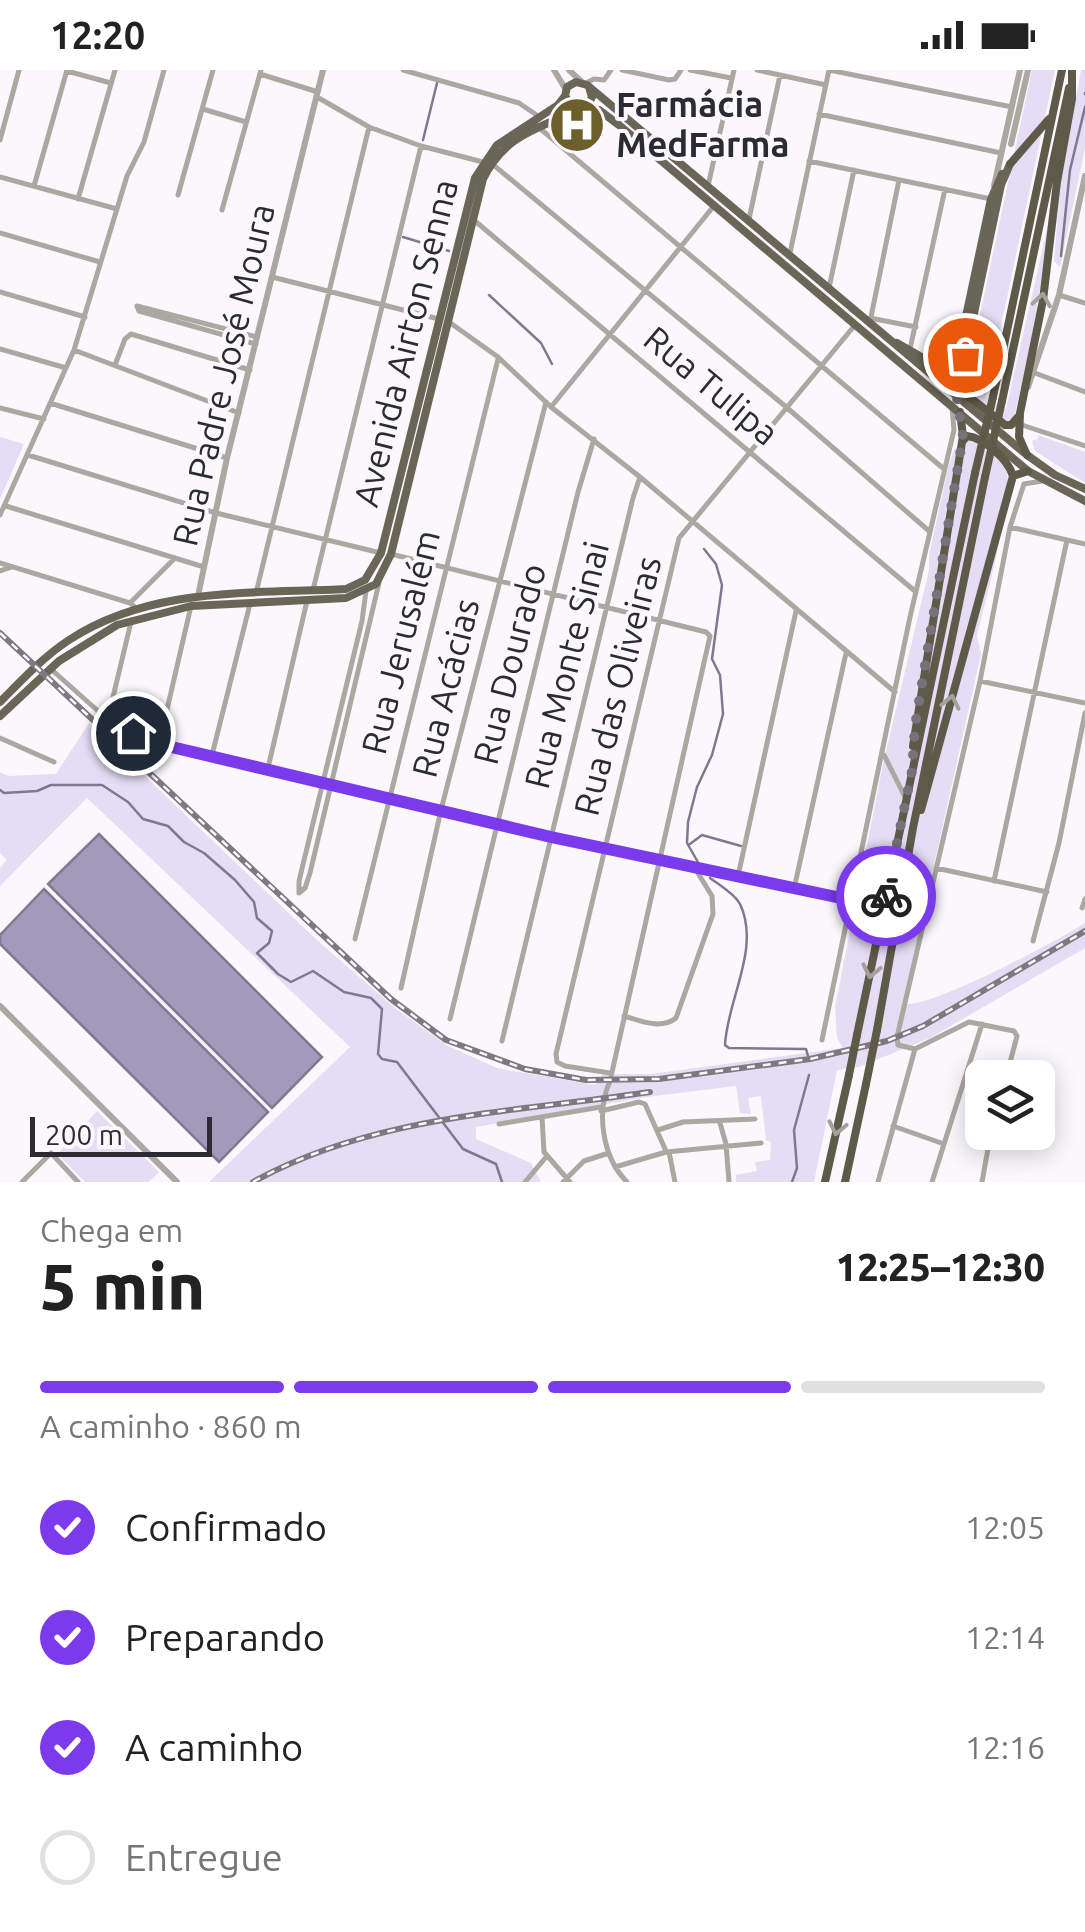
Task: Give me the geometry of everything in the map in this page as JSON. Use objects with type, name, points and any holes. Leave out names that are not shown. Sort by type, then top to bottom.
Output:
[{"type":"highway","points":[[998,399],[1062,70]]},
{"type":"highway","points":[[1027,455],[1020,443],[1020,418],[1042,300],[1056,182],[1072,99],[1072,71]]},
{"type":"highway","points":[[825,1182],[912,771],[1072,71]]},
{"type":"highway","points":[[1010,164],[1052,115]]},
{"type":"highway","points":[[1011,144],[1016,152],[1038,133]]},
{"type":"highway","points":[[959,384],[1005,425],[1020,418]]},
{"type":"highway","points":[[912,771],[915,726],[964,428],[960,412]]},
{"type":"highway","points":[[914,828],[933,774],[1013,476],[1008,462],[975,436],[962,442]]},
{"type":"highway","points":[[1013,476],[1028,471]]},
{"type":"highway","points":[[844,1182],[878,1030],[980,474]]},
{"type":"main road","points":[[962,354],[945,362],[930,362],[888,340],[863,321],[715,204],[606,114],[568,104],[566,93],[573,84],[586,84],[749,219],[829,288],[863,321],[953,400],[1056,475],[1085,489]]},
{"type":"main road","points":[[582,108],[592,97],[586,84]]},
{"type":"main road","name":"Avenida Airton Senna","points":[[366,591],[380,578],[470,192],[508,136],[537,121],[558,105],[566,93]]},
{"type":"main road","name":"Avenida Airton Senna","points":[[537,121],[582,108]]},
{"type":"main road","name":"Avenida Airton Senna","points":[[443,320],[487,163]]},
{"type":"main road","points":[[953,400],[991,197],[1010,164]]},
{"type":"main road","points":[[962,354],[1010,164]]},
{"type":"main road","points":[[888,340],[914,355],[960,412],[1028,471],[1085,501]]},
{"type":"main road","name":"Avenida Airton Senna","points":[[312,590],[346,589],[365,580],[386,554]]},
{"type":"main road","points":[[0,716],[50,668],[99,634],[132,620],[191,606],[250,604],[312,590]]},
{"type":"main road","points":[[0,702],[69,640],[133,605],[256,593],[307,601],[346,598],[366,591]]},
{"type":"street","points":[[0,140],[19,70]]},
{"type":"street","points":[[78,199],[115,70]]},
{"type":"street","points":[[0,515],[74,350],[164,70]]},
{"type":"street","points":[[178,195],[213,70]]},
{"type":"street","name":"Rua Padre José Moura","points":[[198,596],[324,70]]},
{"type":"street","points":[[403,70],[518,104],[944,469]]},
{"type":"street","points":[[437,82],[440,70]]},
{"type":"street","points":[[554,70],[566,93]]},
{"type":"street","points":[[568,70],[586,84],[594,78],[606,78],[612,70]]},
{"type":"street","points":[[622,70],[669,80],[675,79],[680,70]]},
{"type":"street","points":[[690,70],[733,74],[708,186]]},
{"type":"street","points":[[757,70],[826,85]]},
{"type":"street","points":[[789,254],[829,70],[1012,107]]},
{"type":"street","points":[[809,161],[991,197],[1020,70]]},
{"type":"street","points":[[1011,144],[1028,70]]},
{"type":"street","points":[[34,186],[67,71],[111,83]]},
{"type":"street","points":[[222,210],[261,72],[317,94],[368,127],[487,163],[786,406],[930,532]]},
{"type":"street","points":[[749,219],[780,75]]},
{"type":"street","points":[[202,109],[246,122]]},
{"type":"street","points":[[819,114],[1001,153]]},
{"type":"street","points":[[256,593],[368,127]]},
{"type":"street","points":[[312,590],[421,146]]},
{"type":"street","points":[[829,288],[854,170]]},
{"type":"street","points":[[0,176],[118,210]]},
{"type":"street","points":[[1024,396],[1059,295],[1085,176]]},
{"type":"street","points":[[899,180],[863,321],[916,328]]},
{"type":"street","points":[[914,355],[945,189]]},
{"type":"street","name":"Rua Acácias","points":[[401,988],[498,581],[548,404],[715,204]]},
{"type":"street","name":"Rua Tulipa","points":[[474,220],[916,592]]},
{"type":"street","points":[[0,234],[100,262]]},
{"type":"street","points":[[272,278],[443,320],[498,358],[548,404],[895,692]]},
{"type":"street","points":[[0,292],[85,317]]},
{"type":"street","points":[[1059,295],[1085,302]]},
{"type":"street","points":[[169,315],[139,311],[137,306],[169,315],[257,340]]},
{"type":"street","name":"Rua das Oliveiras","points":[[610,1073],[565,1066],[556,1060],[679,538],[786,406],[863,321]]},
{"type":"street","points":[[115,365],[126,337],[134,335],[250,370]]},
{"type":"street","points":[[0,349],[66,368]]},
{"type":"street","points":[[74,350],[239,413]]},
{"type":"street","name":"Rua Jerusalém","points":[[354,939],[498,358]]},
{"type":"street","points":[[1034,373],[1085,392]]},
{"type":"street","points":[[822,1040],[955,423],[953,400]]},
{"type":"street","points":[[50,403],[228,458]]},
{"type":"street","points":[[0,408],[44,419]]},
{"type":"street","points":[[1020,418],[1085,446]]},
{"type":"street","name":"Rua Dourado","points":[[450,1018],[594,439]]},
{"type":"street","points":[[26,455],[216,513],[706,632],[711,642],[601,1109],[609,1154],[627,1182]]},
{"type":"street","name":"Rua Monte Sinai","points":[[502,1041],[640,477]]},
{"type":"street","points":[[1010,1060],[1017,1034],[982,1024],[965,1023],[914,1049],[898,1045],[897,1038],[980,681],[1010,527],[1024,484],[1044,481]]},
{"type":"street","points":[[5,506],[204,567]]},
{"type":"street","points":[[1010,527],[1085,544]]},
{"type":"street","points":[[994,881],[1067,540]]},
{"type":"street","points":[[0,564],[133,605],[175,558]]},
{"type":"street","points":[[0,572],[12,567]]},
{"type":"street","name":"Avenida Airton Senna","points":[[366,591],[365,608],[350,693],[332,784],[310,873],[300,893],[299,880],[324,782],[350,693],[380,578]]},
{"type":"street","points":[[268,769],[307,601]]},
{"type":"street","points":[[212,756],[250,604]]},
{"type":"street","points":[[159,744],[191,606]]},
{"type":"street","points":[[738,876],[796,611]]},
{"type":"street","points":[[108,719],[132,620]]},
{"type":"street","points":[[794,889],[846,652]]},
{"type":"street","points":[[50,668],[108,719],[159,744],[696,870],[884,907]]},
{"type":"street","points":[[980,681],[1085,704]]},
{"type":"street","points":[[1033,941],[1085,714]]},
{"type":"street","points":[[0,738],[54,762]]},
{"type":"street","points":[[882,753],[906,799]]},
{"type":"street","points":[[936,868],[1046,892]]},
{"type":"street","points":[[624,1016],[658,1025],[676,1018],[713,914],[712,896],[696,870]]},
{"type":"street","points":[[1082,908],[1085,899]]},
{"type":"street","points":[[0,1006],[176,1182]]},
{"type":"street","points":[[932,1182],[982,1024]]},
{"type":"street","points":[[878,1182],[914,1049]]},
{"type":"street","points":[[499,1124],[642,1102],[668,1152],[675,1182]]},
{"type":"street","points":[[542,1117],[547,1156],[566,1181],[584,1161],[609,1154]]},
{"type":"street","points":[[658,1130],[684,1122],[755,1119]]},
{"type":"street","points":[[720,1123],[729,1182]]},
{"type":"street","points":[[894,1126],[944,1144]]},
{"type":"street","points":[[615,1167],[668,1152],[761,1142]]},
{"type":"street","points":[[982,1182],[988,1150]]},
{"type":"street","points":[[22,1182],[51,1153],[78,1182]]},
{"type":"street","points":[[525,1182],[547,1156]]},
{"type":"shaded area","points":[[1032,70],[1055,70],[986,397],[1006,409],[1051,212],[1026,366],[1014,417],[1006,421],[976,398],[966,380]]},
{"type":"shaded area","points":[[1081,70],[1085,70],[1085,148],[1060,267],[1054,261],[1061,180]]},
{"type":"shaded area","points":[[1038,435],[1085,452],[1085,483],[1035,451],[1032,441]]},
{"type":"shaded area","points":[[967,436],[1002,460],[1008,477],[1007,496],[977,636],[981,654],[903,1004],[917,1003],[965,985],[1085,923],[1085,948],[930,1038],[859,1067],[837,1070],[814,1182],[736,1182],[736,1175],[757,1171],[755,1162],[770,1160],[771,1142],[766,1140],[761,1096],[748,1098],[751,1114],[740,1113],[736,1086],[476,1127],[476,1139],[531,1163],[541,1182],[209,1182],[350,1047],[87,798],[0,886],[0,868],[7,860],[0,853],[0,772],[8,776],[56,774],[89,723],[318,941],[395,1008],[448,1046],[497,1068],[595,1085],[603,1074],[651,1074],[843,1048],[837,1038],[835,1007],[883,764],[929,570],[949,464],[954,450]]},
{"type":"shaded area","points":[[0,437],[24,444],[0,499]]},
{"type":"shaded area","points":[[99,834],[322,1057],[272,1108],[48,884]]},
{"type":"shaded area","points":[[44,889],[268,1112],[219,1162],[0,944],[0,935]]},
{"type":"shaded area","points":[[97,1111],[159,1172],[149,1182],[85,1182],[57,1154]]},
{"type":"waterway","points":[[423,140],[437,83]]},
{"type":"waterway","points":[[1061,256],[1070,170],[1085,107]]},
{"type":"waterway","points":[[403,237],[449,251]]},
{"type":"waterway","points":[[489,295],[541,343],[552,364]]},
{"type":"waterway","points":[[699,864],[687,843],[688,822],[723,714],[720,675],[712,659],[722,585],[716,564],[704,549]]},
{"type":"waterway","points":[[0,790],[4,793],[37,791],[51,785],[102,785],[128,802],[143,819],[168,826],[184,842],[204,853],[235,880],[254,902],[257,918],[272,931],[269,943],[257,953],[291,982],[313,971],[344,992],[371,998],[382,1009],[378,1054],[382,1059],[397,1062],[463,1149],[496,1164],[502,1182]]},
{"type":"waterway","points":[[690,844],[702,835],[741,846]]},
{"type":"waterway","points":[[710,878],[740,904],[747,938],[725,1045],[806,1049],[808,1056]]},
{"type":"waterway","points":[[792,1182],[797,1168],[794,1130],[809,1075]]},
{"type":"railway","points":[[0,633],[391,999],[446,1040],[525,1069],[586,1080],[659,1079],[810,1059],[887,1041],[923,1026],[1085,931]]},
{"type":"railway","points":[[253,1182],[347,1142],[396,1129],[650,1092]]},
{"type":"way so far","points":[[886,896],[912,771],[915,726],[963,436],[957,398],[965,355]]},
{"type":"place","name":"Farmácia MedFarma","points":[[577,125]]},
{"type":"route","points":[[133,733],[159,744],[696,870],[884,907],[886,896]]}]
